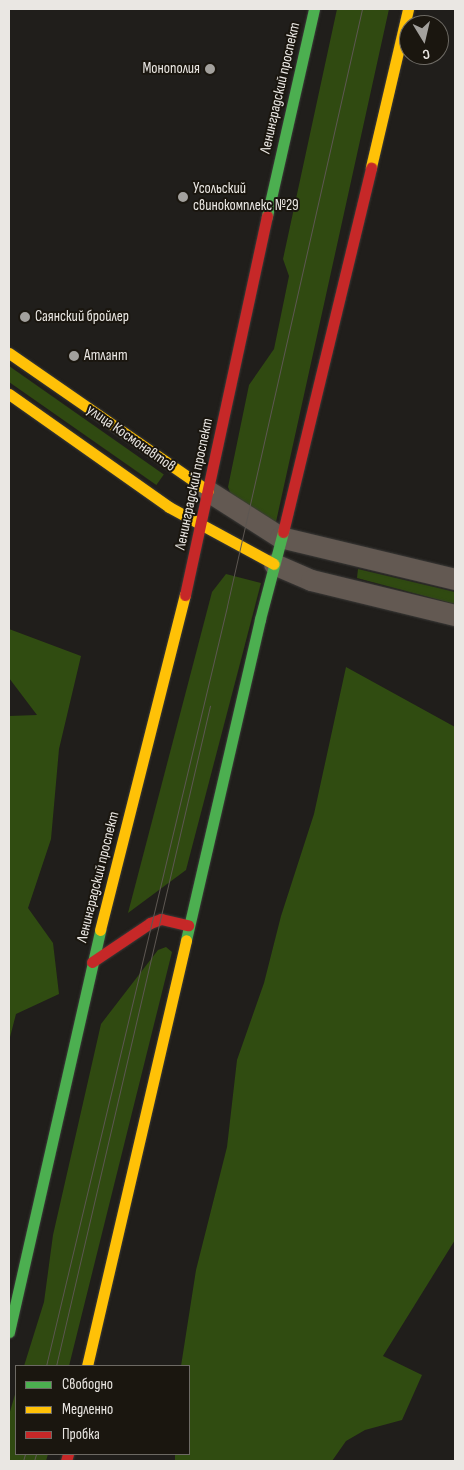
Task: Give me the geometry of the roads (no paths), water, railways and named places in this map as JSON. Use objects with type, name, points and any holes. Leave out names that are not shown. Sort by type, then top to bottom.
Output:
[{"type":"main road","name":"Ленинградский проспект","points":[[9,1332],[92,962],[201,525],[244,316],[314,9]]},
{"type":"main road","points":[[88,1365],[188,925],[280,537],[311,424],[408,9]]},
{"type":"main road","name":"улица Космонавтов","points":[[9,353],[208,491]]},
{"type":"main road","points":[[9,394],[169,507],[274,564]]},
{"type":"main road","name":"Ленинградский проспект","points":[[92,962],[150,923],[161,918],[188,925]]},
{"type":"street","name":"улица Космонавтов","points":[[208,491],[280,537],[455,579]]},
{"type":"street","points":[[274,564],[311,580],[455,615]]},
{"type":"tram line","points":[[46,1365],[227,606],[362,9]]},
{"type":"tram line","points":[[56,1365],[210,706]]},
{"type":"tram line","points":[[23,1461],[25,1455]]},
{"type":"tram line","points":[[34,1461],[36,1455]]},
{"type":"place","name":"Монополия","points":[[210,69]]},
{"type":"place","name":"Усольский свинокомплекс №29","points":[[183,197]]},
{"type":"place","name":"Саянский бройлер","points":[[25,317]]},
{"type":"place","name":"Атлант","points":[[74,356]]}]
